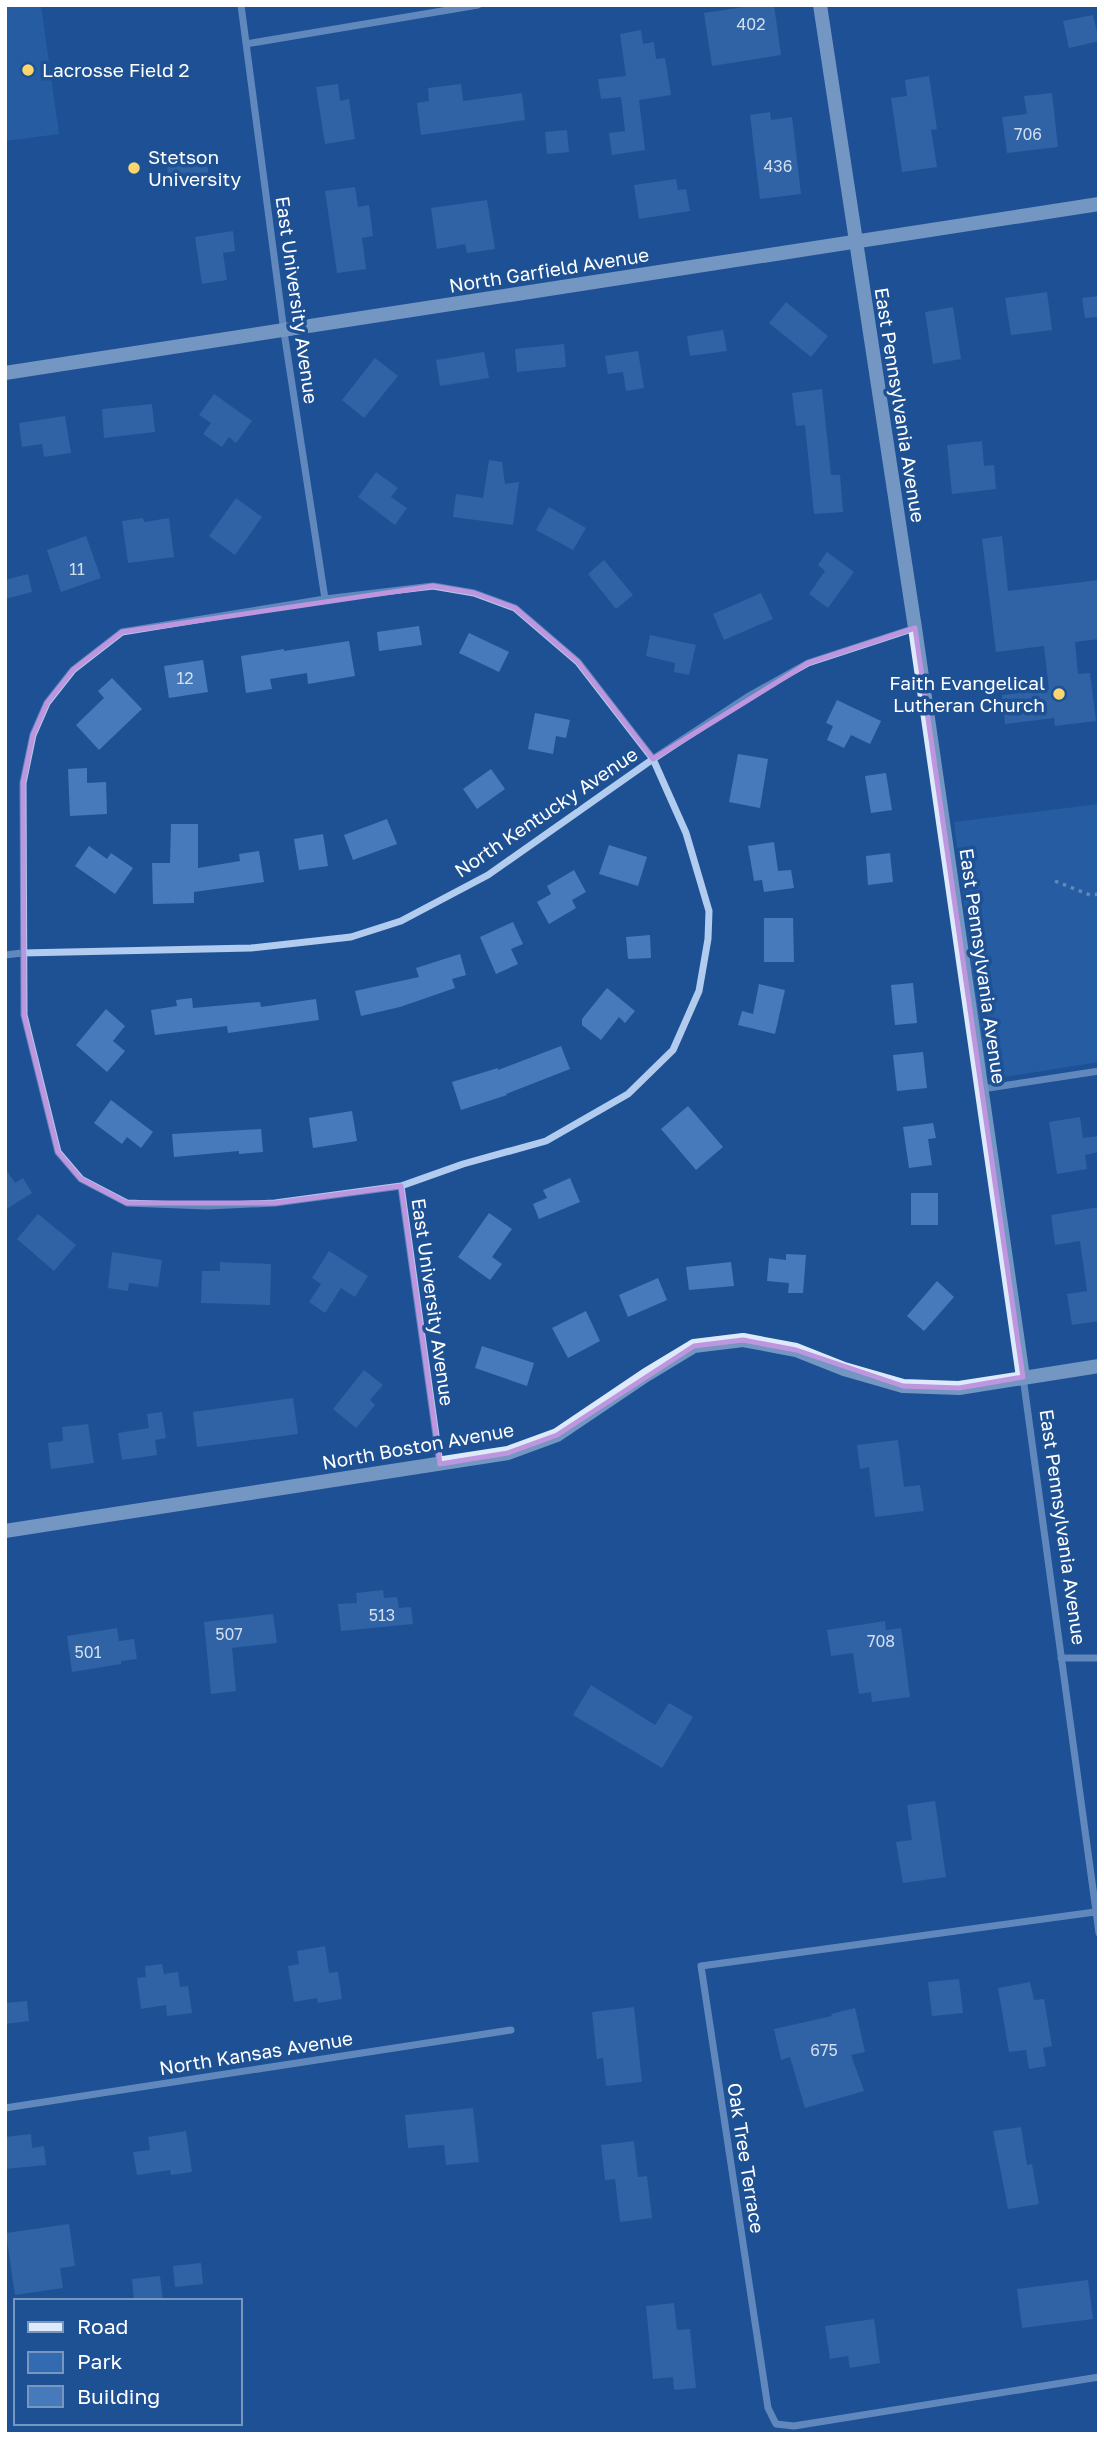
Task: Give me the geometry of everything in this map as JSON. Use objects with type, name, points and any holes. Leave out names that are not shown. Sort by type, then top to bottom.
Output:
[{"type":"street","name":"East University Avenue","points":[[241,5],[284,332],[325,599]]},
{"type":"street","points":[[246,44],[478,5]]},
{"type":"street","name":"East Pennsylvania Avenue","points":[[820,5],[915,628],[1023,1377],[1099,1933]]},
{"type":"street","name":"North Garfield Avenue","points":[[5,373],[1099,204]]},
{"type":"street","points":[[433,586],[474,593],[514,608],[578,662],[653,759],[686,833],[709,911],[708,939],[699,991],[673,1050],[628,1094],[546,1141],[463,1164],[401,1186],[275,1203],[207,1206],[127,1203],[81,1179],[58,1152],[24,1014],[23,783],[33,735],[47,703],[73,670],[122,632],[325,599],[433,586]]},
{"type":"street","name":"North Kentucky Avenue","points":[[5,955],[251,948],[351,937],[401,921],[488,875],[653,759],[749,696],[808,663],[915,628]]},
{"type":"street","points":[[981,1089],[1099,1071]]},
{"type":"street","name":"East University Avenue","points":[[401,1186],[440,1464]]},
{"type":"street","name":"North Boston Avenue","points":[[5,1531],[508,1453],[557,1435],[694,1346],[743,1340],[796,1350],[844,1369],[903,1386],[959,1388],[1099,1366]]},
{"type":"street","points":[[1061,1658],[1099,1658]]},
{"type":"street","name":"Oak Tree Terrace","points":[[1095,1912],[701,1966],[768,2408],[776,2424],[794,2426],[1099,2378]]},
{"type":"street","name":"North Kansas Avenue","points":[[5,2108],[511,2030]]},
{"type":"path","points":[[1055,881],[1090,895],[1099,894]]},
{"type":"highlighted area","points":[[433,586],[474,593],[515,608],[578,662],[653,759],[808,663],[915,628],[1023,1377],[959,1388],[903,1386],[796,1350],[743,1340],[694,1346],[557,1435],[508,1453],[440,1464],[401,1186],[275,1203],[127,1203],[81,1179],[58,1152],[24,1015],[23,783],[33,735],[47,703],[73,670],[122,632]]},
{"type":"green space","name":"Lacrosse Field 2","points":[[5,5],[41,5],[59,134],[5,141]]},
{"type":"green space","points":[[1099,804],[1099,1062],[998,1078],[984,1070],[954,822]]},
{"type":"building","points":[[744,5],[774,5],[781,55],[712,66],[704,13]]},
{"type":"building","points":[[1093,15],[1099,41],[1069,48],[1063,21]]},
{"type":"building","points":[[641,30],[643,44],[654,42],[656,59],[665,58],[671,95],[639,100],[645,150],[612,155],[609,133],[625,131],[621,97],[601,99],[598,79],[626,76],[620,34]]},
{"type":"building","points":[[929,76],[937,129],[931,130],[937,167],[902,172],[891,98],[907,96],[905,80]]},
{"type":"building","points":[[338,84],[340,101],[349,99],[355,139],[325,144],[316,87]]},
{"type":"building","points":[[461,84],[463,101],[522,93],[525,120],[421,135],[417,103],[429,101],[428,88]]},
{"type":"building","points":[[1052,93],[1058,147],[1007,153],[1002,117],[1027,114],[1024,96]]},
{"type":"building","points":[[770,112],[771,120],[792,117],[801,194],[760,199],[750,115]]},
{"type":"building","points":[[567,130],[569,152],[547,154],[545,132]]},
{"type":"building","points":[[205,152],[210,182],[170,188],[166,158]]},
{"type":"building","points":[[676,179],[678,190],[686,189],[690,211],[639,219],[634,185]]},
{"type":"building","points":[[355,187],[358,207],[369,205],[373,236],[362,238],[366,269],[337,273],[325,191]]},
{"type":"building","points":[[487,200],[495,249],[467,253],[465,244],[437,249],[431,208]]},
{"type":"building","points":[[233,231],[235,251],[223,253],[227,280],[202,284],[195,237]]},
{"type":"building","points":[[1047,292],[1052,330],[1011,335],[1005,298]]},
{"type":"building","points":[[1099,296],[1099,317],[1085,318],[1082,298]]},
{"type":"building","points":[[786,302],[828,336],[811,357],[769,323]]},
{"type":"building","points":[[953,307],[961,359],[933,364],[925,312]]},
{"type":"building","points":[[723,330],[727,351],[690,356],[687,336]]},
{"type":"building","points":[[564,344],[566,367],[517,372],[515,349]]},
{"type":"building","points":[[638,351],[644,388],[626,391],[623,372],[608,374],[605,356]]},
{"type":"building","points":[[484,352],[489,378],[440,386],[436,360]]},
{"type":"building","points":[[375,358],[398,376],[364,418],[342,400]]},
{"type":"building","points":[[822,389],[831,475],[840,475],[843,512],[814,514],[805,425],[796,426],[792,393]]},
{"type":"building","points":[[214,394],[252,421],[236,443],[229,437],[222,447],[203,434],[211,423],[199,415]]},
{"type":"building","points":[[152,404],[155,432],[104,438],[102,409]]},
{"type":"building","points":[[65,416],[71,453],[44,457],[42,444],[22,447],[19,423]]},
{"type":"building","points":[[982,441],[984,466],[994,465],[996,489],[952,494],[947,445]]},
{"type":"building","points":[[489,460],[502,462],[505,484],[519,482],[513,525],[453,517],[456,494],[483,498]]},
{"type":"building","points":[[376,472],[398,488],[391,497],[407,508],[395,525],[358,497]]},
{"type":"building","points":[[236,498],[262,517],[235,555],[209,536]]},
{"type":"building","points":[[549,507],[586,528],[573,550],[536,530]]},
{"type":"building","points":[[143,518],[144,522],[169,518],[174,557],[128,563],[122,521]]},
{"type":"building","points":[[86,536],[101,578],[61,592],[47,550]]},
{"type":"building","points":[[1002,536],[1008,591],[1099,580],[1099,639],[1075,642],[1078,674],[1090,673],[1096,721],[1055,726],[1054,718],[1005,724],[1002,695],[1049,690],[1044,646],[996,652],[982,539]]},
{"type":"building","points":[[827,552],[854,572],[828,608],[809,594],[825,571],[818,565]]},
{"type":"building","points":[[604,560],[633,595],[616,609],[588,574]]},
{"type":"building","points":[[28,574],[32,592],[5,599],[5,580]]},
{"type":"building","points":[[761,593],[773,619],[724,640],[713,614]]},
{"type":"building","points":[[419,626],[422,645],[379,651],[377,632]]},
{"type":"building","points":[[469,633],[509,652],[499,672],[459,653]]},
{"type":"building","points":[[650,635],[696,645],[689,675],[674,672],[675,663],[646,656]]},
{"type":"building","points":[[349,641],[355,676],[308,684],[307,673],[270,679],[272,689],[246,693],[241,656]]},
{"type":"building","points":[[203,660],[208,692],[169,698],[164,666]]},
{"type":"building","points":[[112,678],[142,709],[99,750],[76,725],[104,698],[98,691]]},
{"type":"building","points":[[837,700],[881,721],[870,744],[851,735],[844,748],[827,740],[833,726],[826,723]]},
{"type":"building","points":[[535,713],[570,720],[566,738],[556,736],[553,754],[528,749]]},
{"type":"building","points":[[738,754],[768,759],[760,808],[729,802]]},
{"type":"building","points":[[87,768],[87,783],[106,782],[107,814],[70,816],[68,769]]},
{"type":"building","points":[[491,769],[505,789],[477,809],[463,789]]},
{"type":"building","points":[[886,773],[892,810],[871,813],[865,776]]},
{"type":"building","points":[[387,819],[397,844],[353,860],[344,835]]},
{"type":"building","points":[[171,824],[198,824],[198,868],[240,861],[239,854],[259,851],[264,882],[194,892],[194,903],[153,904],[152,863],[170,863]]},
{"type":"building","points":[[323,834],[328,866],[299,870],[294,839]]},
{"type":"building","points":[[774,842],[778,871],[791,870],[794,888],[764,892],[762,880],[754,881],[748,846]]},
{"type":"building","points":[[609,845],[647,857],[638,886],[599,874]]},
{"type":"building","points":[[89,846],[107,859],[111,853],[133,868],[115,894],[75,866]]},
{"type":"building","points":[[890,853],[893,882],[868,885],[866,856]]},
{"type":"building","points":[[574,870],[586,892],[572,900],[576,908],[549,924],[537,902],[551,894],[547,886]]},
{"type":"building","points":[[764,918],[793,918],[794,962],[764,962]]},
{"type":"building","points":[[513,922],[523,944],[511,949],[518,964],[496,974],[480,937]]},
{"type":"building","points":[[650,935],[651,958],[628,959],[626,937]]},
{"type":"building","points":[[460,954],[466,975],[452,979],[455,988],[400,1007],[361,1016],[355,991],[419,977],[416,968]]},
{"type":"building","points":[[913,983],[917,1023],[895,1025],[891,985]]},
{"type":"building","points":[[759,984],[785,990],[775,1034],[738,1025],[742,1011],[753,1014]]},
{"type":"building","points":[[607,988],[635,1011],[625,1023],[619,1017],[601,1040],[582,1025],[582,1019]]},
{"type":"building","points":[[192,998],[193,1008],[260,1002],[261,1007],[316,999],[319,1020],[228,1033],[227,1026],[155,1035],[151,1010],[177,1006],[176,1000]]},
{"type":"building","points":[[106,1009],[125,1026],[113,1041],[125,1051],[107,1072],[76,1045]]},
{"type":"building","points":[[561,1046],[570,1069],[507,1095],[461,1110],[452,1082],[498,1070]]},
{"type":"building","points":[[923,1052],[927,1088],[897,1091],[893,1055]]},
{"type":"building","points":[[111,1100],[153,1132],[141,1148],[127,1137],[122,1144],[94,1123]]},
{"type":"building","points":[[688,1106],[723,1147],[696,1170],[661,1129]]},
{"type":"building","points":[[352,1111],[357,1141],[313,1148],[309,1118]]},
{"type":"building","points":[[1080,1117],[1083,1138],[1099,1136],[1099,1152],[1085,1155],[1087,1169],[1057,1174],[1049,1122]]},
{"type":"building","points":[[933,1123],[936,1138],[928,1139],[932,1165],[909,1168],[903,1127]]},
{"type":"building","points":[[261,1129],[263,1152],[239,1154],[239,1151],[174,1157],[172,1134]]},
{"type":"building","points":[[5,1168],[15,1183],[23,1178],[32,1193],[5,1210]]},
{"type":"building","points":[[570,1178],[580,1202],[539,1219],[533,1204],[547,1198],[543,1190]]},
{"type":"building","points":[[911,1193],[938,1193],[938,1225],[911,1225]]},
{"type":"building","points":[[1099,1207],[1099,1321],[1072,1325],[1067,1294],[1087,1291],[1080,1241],[1055,1245],[1051,1215]]},
{"type":"building","points":[[489,1213],[512,1229],[492,1257],[502,1264],[490,1280],[458,1257]]},
{"type":"building","points":[[38,1214],[76,1245],[54,1271],[17,1239]]},
{"type":"building","points":[[329,1251],[368,1276],[355,1297],[341,1288],[325,1313],[309,1302],[321,1284],[312,1278]]},
{"type":"building","points":[[112,1252],[162,1260],[158,1287],[129,1283],[128,1291],[108,1288]]},
{"type":"building","points":[[786,1254],[806,1255],[803,1293],[788,1293],[789,1283],[767,1281],[769,1258],[786,1260]]},
{"type":"building","points":[[220,1262],[271,1264],[270,1305],[201,1303],[202,1271],[220,1271]]},
{"type":"building","points":[[731,1262],[734,1286],[689,1290],[686,1267]]},
{"type":"building","points":[[658,1278],[667,1300],[628,1317],[619,1295]]},
{"type":"building","points":[[937,1281],[954,1297],[924,1331],[907,1316]]},
{"type":"building","points":[[586,1311],[600,1341],[568,1358],[552,1328]]},
{"type":"building","points":[[482,1346],[534,1363],[527,1386],[475,1368]]},
{"type":"building","points":[[364,1370],[383,1385],[370,1400],[375,1405],[356,1428],[333,1409]]},
{"type":"building","points":[[293,1398],[298,1434],[197,1447],[193,1412]]},
{"type":"building","points":[[162,1412],[166,1438],[155,1440],[157,1455],[122,1460],[118,1433],[149,1428],[147,1414]]},
{"type":"building","points":[[88,1424],[94,1463],[51,1469],[48,1443],[63,1441],[62,1427]]},
{"type":"building","points":[[898,1440],[904,1487],[920,1485],[924,1511],[875,1517],[869,1467],[860,1469],[857,1445]]},
{"type":"building","points":[[383,1590],[384,1598],[397,1597],[399,1608],[411,1607],[413,1624],[341,1631],[338,1604],[357,1603],[356,1593]]},
{"type":"building","points":[[273,1614],[277,1643],[232,1648],[236,1691],[211,1694],[204,1622]]},
{"type":"building","points":[[885,1621],[886,1630],[901,1628],[910,1697],[872,1702],[871,1692],[859,1694],[853,1653],[831,1656],[827,1630]]},
{"type":"building","points":[[117,1628],[119,1641],[134,1639],[137,1659],[72,1672],[67,1636]]},
{"type":"building","points":[[591,1685],[655,1725],[669,1703],[693,1717],[662,1768],[573,1715]]},
{"type":"building","points":[[935,1801],[946,1877],[903,1883],[896,1842],[912,1840],[907,1805]]},
{"type":"building","points":[[325,1946],[329,1973],[338,1972],[342,1999],[318,2003],[317,1998],[294,2002],[288,1966],[299,1964],[297,1951]]},
{"type":"building","points":[[162,1964],[164,1974],[178,1972],[180,1987],[188,1986],[192,2013],[167,2016],[166,2005],[141,2009],[137,1978],[146,1977],[145,1966]]},
{"type":"building","points":[[959,1979],[963,2013],[932,2016],[928,1982]]},
{"type":"building","points":[[1030,1982],[1034,2000],[1044,1999],[1052,2046],[1043,2048],[1046,2066],[1029,2069],[1026,2050],[1009,2052],[998,1988]]},
{"type":"building","points":[[27,2001],[29,2021],[5,2024],[5,2003]]},
{"type":"building","points":[[634,2007],[642,2082],[606,2086],[603,2058],[597,2059],[592,2012]]},
{"type":"building","points":[[855,2008],[865,2052],[851,2055],[864,2091],[805,2108],[790,2057],[781,2060],[774,2029]]},
{"type":"building","points":[[473,2108],[479,2162],[446,2165],[444,2145],[408,2148],[405,2115]]},
{"type":"building","points":[[1021,2127],[1027,2165],[1032,2164],[1039,2204],[1008,2209],[993,2131]]},
{"type":"building","points":[[186,2131],[192,2172],[171,2175],[170,2170],[137,2175],[133,2152],[150,2150],[148,2137]]},
{"type":"building","points":[[31,2134],[32,2148],[44,2146],[46,2165],[5,2169],[5,2137]]},
{"type":"building","points":[[634,2141],[638,2177],[647,2176],[652,2218],[620,2222],[615,2179],[605,2180],[601,2145]]},
{"type":"building","points":[[69,2224],[75,2266],[60,2268],[63,2288],[15,2295],[6,2233]]},
{"type":"building","points":[[201,2263],[203,2284],[175,2287],[173,2266]]},
{"type":"building","points":[[160,2276],[163,2299],[134,2299],[132,2279]]},
{"type":"building","points":[[1088,2280],[1093,2319],[1022,2328],[1017,2289]]},
{"type":"building","points":[[674,2303],[677,2330],[690,2329],[696,2388],[674,2390],[673,2377],[653,2379],[646,2306]]},
{"type":"building","points":[[874,2319],[880,2363],[850,2368],[848,2356],[830,2359],[825,2326]]},
{"type":"place","name":"Lacrosse Field 2","points":[[28,70]]},
{"type":"place","name":"Stetson University","points":[[134,168]]},
{"type":"place","name":"Faith Evangelical Lutheran Church","points":[[1059,694]]}]
